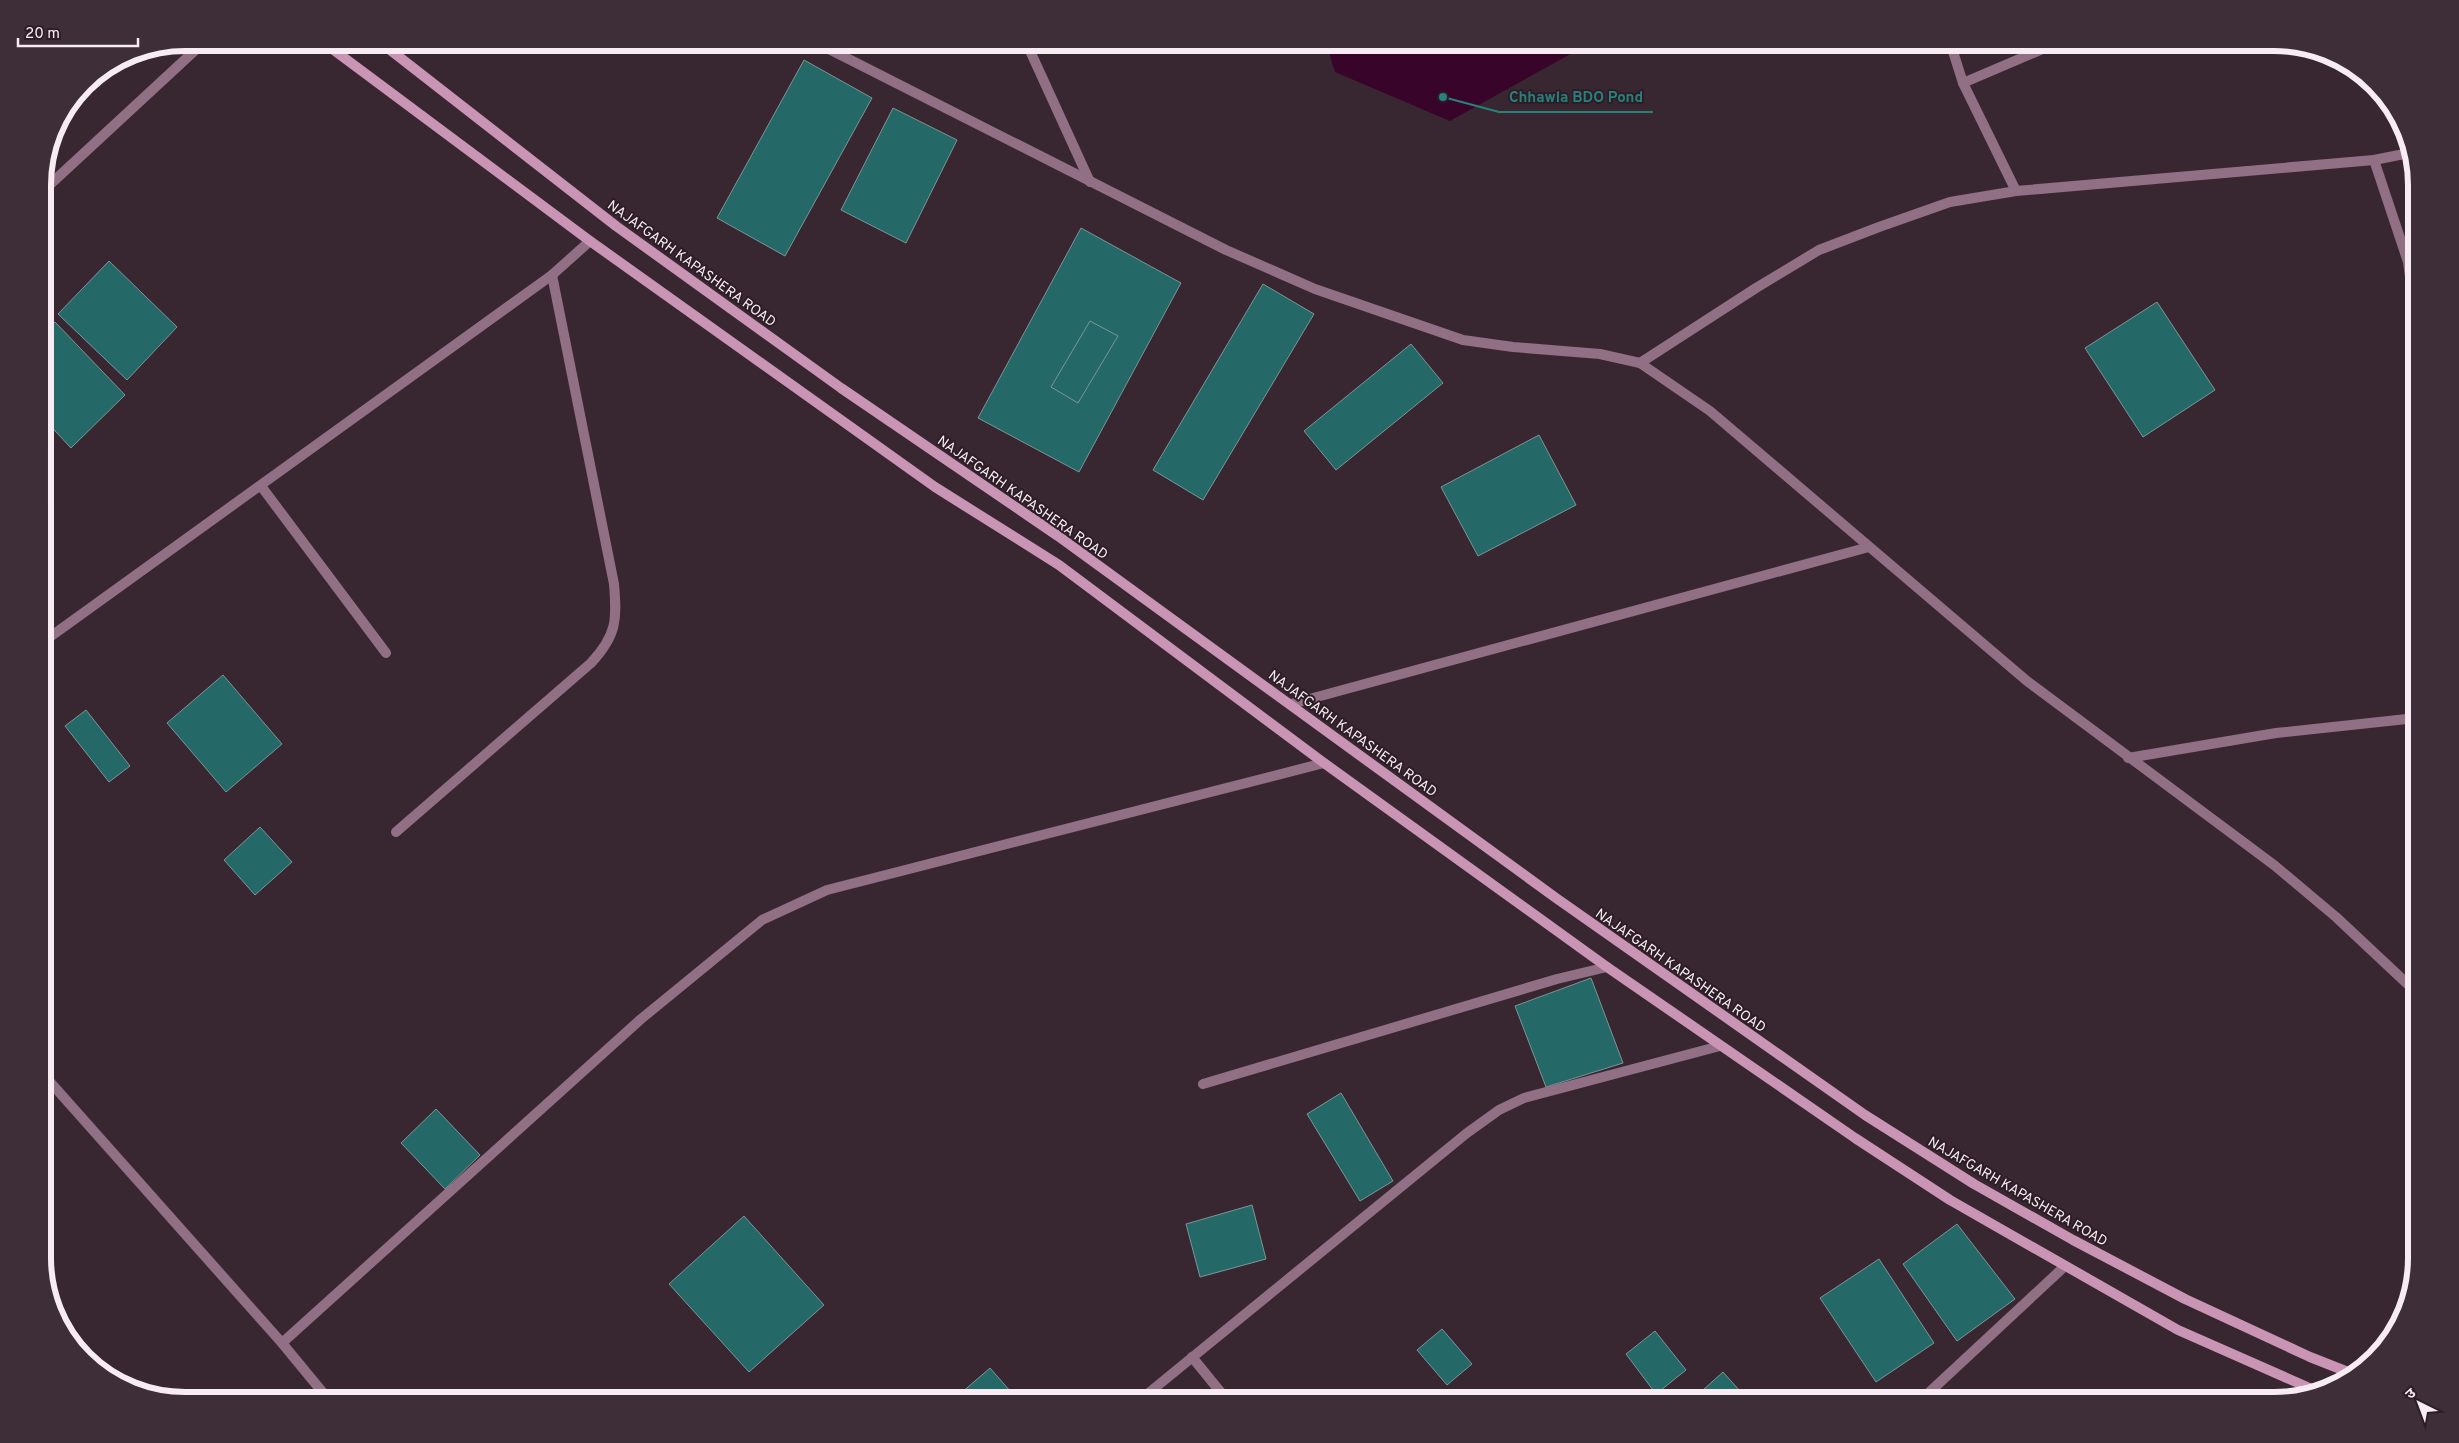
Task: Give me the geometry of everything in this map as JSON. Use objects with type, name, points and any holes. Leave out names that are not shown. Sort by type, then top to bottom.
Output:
[{"type":"main road","points":[[335,51],[590,241],[936,488],[1059,565],[1324,763],[1720,1046],[1950,1200],[2178,1330],[2307,1387]]},
{"type":"main road","name":"NAJAFGARH KAPASHERA ROAD","points":[[392,51],[616,226],[841,388],[1058,536],[1556,898],[1865,1115],[1974,1184],[2073,1240],[2185,1299],[2310,1357],[2345,1371]]},
{"type":"street","points":[[52,183],[194,51]]},
{"type":"street","points":[[833,51],[1226,250],[1315,289],[1463,340],[1513,348],[1600,354],[1640,363],[1710,411],[2027,681],[2274,865],[2336,917],[2408,984]]},
{"type":"street","points":[[1030,51],[1090,182]]},
{"type":"street","points":[[1953,51],[1963,82],[2016,191]]},
{"type":"street","points":[[1963,82],[2037,51]]},
{"type":"street","points":[[1640,363],[1756,288],[1820,250],[1879,226],[1950,202],[2016,191],[2374,160],[2404,154]]},
{"type":"street","points":[[2374,160],[2407,249]]},
{"type":"street","points":[[52,636],[552,275],[590,241]]},
{"type":"street","points":[[396,832],[591,663],[612,637],[616,609],[614,584],[552,275]]},
{"type":"street","points":[[261,486],[386,653]]},
{"type":"street","points":[[1291,704],[1869,547]]},
{"type":"street","points":[[2128,758],[2276,733],[2408,719]]},
{"type":"street","points":[[282,1343],[612,1044],[762,920],[827,890],[1324,763]]},
{"type":"street","points":[[1203,1084],[1557,978],[1607,966]]},
{"type":"street","points":[[1150,1392],[1459,1139],[1499,1110],[1524,1098],[1720,1046]]},
{"type":"street","points":[[52,1084],[282,1343],[322,1392]]},
{"type":"street","points":[[1930,1392],[2065,1266]]},
{"type":"street","points":[[1192,1357],[1220,1392]]},
{"type":"shaded area","points":[[1329,51],[1576,51],[1450,121],[1335,72]]},
{"type":"building","points":[[804,60],[872,98],[785,256],[717,218]]},
{"type":"building","points":[[893,108],[957,140],[906,243],[841,210]]},
{"type":"building","points":[[1081,228],[1181,283],[1079,472],[978,418]]},
{"type":"building","points":[[109,261],[177,327],[127,380],[58,314]]},
{"type":"building","points":[[1263,284],[1314,314],[1203,500],[1153,470]]},
{"type":"building","points":[[2157,302],[2215,390],[2143,437],[2085,348]]},
{"type":"building","points":[[1090,321],[1118,336],[1078,403],[1051,387]]},
{"type":"building","points":[[55,322],[125,395],[71,448],[52,428],[52,325]]},
{"type":"building","points":[[1411,344],[1443,383],[1336,470],[1304,431]]},
{"type":"building","points":[[1539,435],[1576,505],[1478,556],[1441,487]]},
{"type":"building","points":[[223,675],[282,744],[226,792],[167,723]]},
{"type":"building","points":[[86,710],[130,766],[109,782],[65,726]]},
{"type":"building","points":[[260,827],[292,862],[255,895],[224,860]]},
{"type":"building","points":[[1591,978],[1623,1063],[1546,1087],[1515,1006]]},
{"type":"building","points":[[1341,1093],[1393,1181],[1360,1201],[1307,1114]]},
{"type":"building","points":[[436,1109],[480,1155],[445,1189],[401,1143]]},
{"type":"building","points":[[1252,1205],[1266,1259],[1200,1277],[1186,1224]]},
{"type":"building","points":[[744,1216],[824,1305],[749,1372],[669,1284]]},
{"type":"building","points":[[1957,1224],[2015,1299],[1957,1341],[1903,1264]]},
{"type":"building","points":[[1879,1259],[1934,1343],[1876,1382],[1820,1298]]},
{"type":"building","points":[[1442,1329],[1472,1364],[1447,1385],[1417,1350]]},
{"type":"building","points":[[1655,1331],[1686,1370],[1658,1392],[1654,1392],[1626,1354]]},
{"type":"building","points":[[990,1368],[1011,1392],[962,1392]]},
{"type":"building","points":[[1723,1372],[1741,1392],[1701,1392]]},
{"type":"place","name":"Chhawla BDO Pond","points":[[1443,97]]}]
